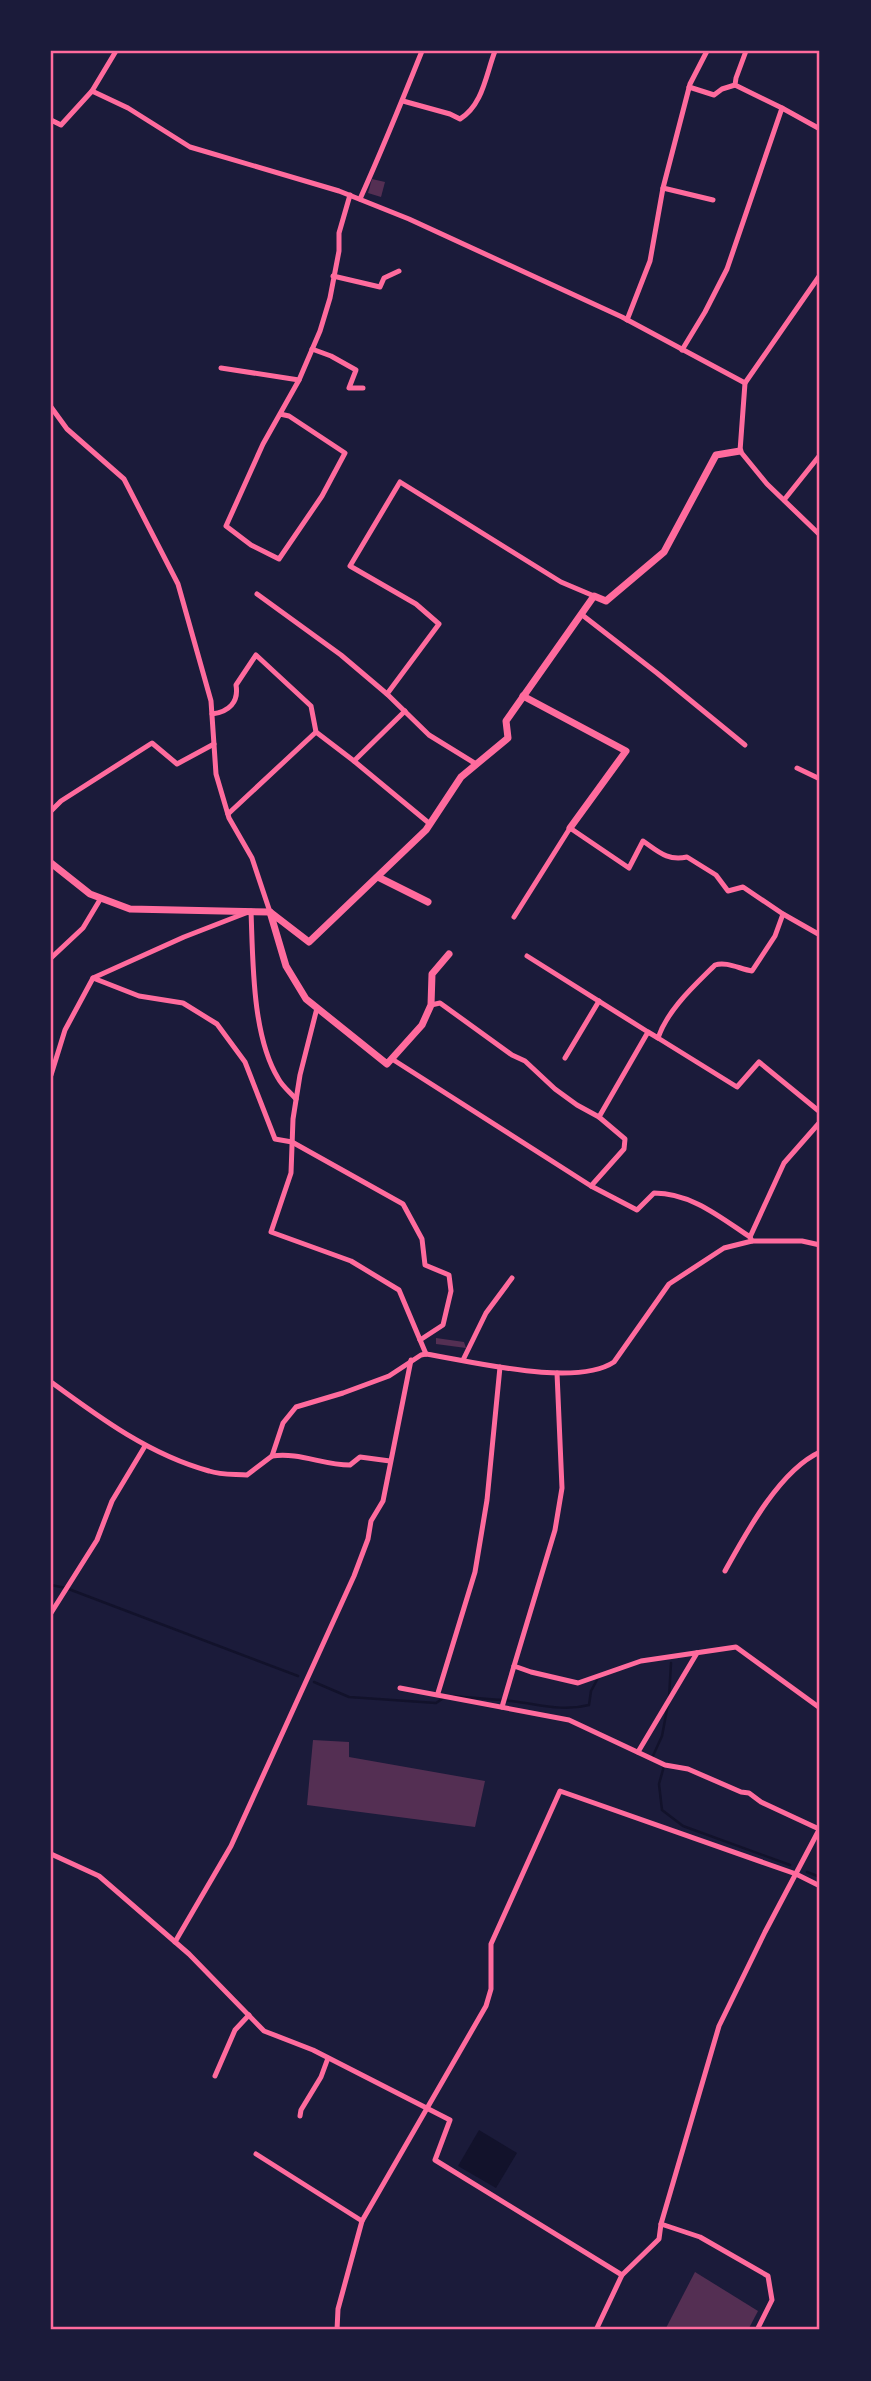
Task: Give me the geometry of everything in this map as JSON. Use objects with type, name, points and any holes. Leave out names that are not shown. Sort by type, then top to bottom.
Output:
[{"type":"street","points":[[51,120],[61,125],[92,91],[116,51]]},
{"type":"street","points":[[360,199],[422,51]]},
{"type":"street","points":[[403,101],[460,119],[470,113],[477,102],[495,51]]},
{"type":"street","points":[[627,320],[650,261],[663,188],[689,87],[707,51]]},
{"type":"street","points":[[736,85],[746,51]]},
{"type":"street","points":[[689,87],[714,95],[722,89],[736,85],[820,129]]},
{"type":"street","points":[[92,91],[128,108],[190,147],[350,195],[409,219],[627,320],[745,383]]},
{"type":"street","points":[[682,350],[727,269],[782,108]]},
{"type":"street","points":[[663,188],[713,200]]},
{"type":"street","points":[[280,414],[302,424],[345,453],[322,496],[278,559],[251,545],[226,526],[263,444],[299,380],[312,349],[330,298],[339,251],[339,233],[350,195]]},
{"type":"street","points":[[333,276],[380,287],[384,278],[399,271]]},
{"type":"street","points":[[820,275],[745,383],[740,451],[767,485],[820,535]]},
{"type":"street","points":[[312,349],[356,370],[349,388],[363,388]]},
{"type":"street","points":[[221,369],[299,380]]},
{"type":"street","points":[[51,407],[67,429],[124,479],[178,584],[211,701],[216,774],[228,814],[252,858],[286,966],[306,999],[387,1065],[422,1025],[431,1005],[432,974],[449,954]]},
{"type":"street","points":[[387,694],[439,624],[416,604],[350,566],[400,482],[561,582],[606,601],[664,552],[716,455],[740,451]]},
{"type":"street","points":[[784,500],[820,455]]},
{"type":"street","points":[[257,594],[341,655],[429,735],[476,765]]},
{"type":"street","points":[[51,863],[90,894],[130,909],[271,912],[309,942],[430,824],[461,777],[508,738],[506,721],[594,596]]},
{"type":"street","points":[[581,614],[745,745]]},
{"type":"street","points":[[212,714],[223,713],[233,704],[238,695],[236,685],[256,655],[312,706],[316,732],[430,824]]},
{"type":"street","points":[[514,917],[570,828],[626,751],[523,696]]},
{"type":"street","points":[[354,761],[405,711]]},
{"type":"street","points":[[228,814],[316,732]]},
{"type":"street","points":[[51,811],[61,801],[152,743],[177,764],[214,744]]},
{"type":"street","points":[[797,768],[820,779]]},
{"type":"street","points":[[570,828],[629,868],[643,841],[675,860],[687,857],[716,875],[728,891],[743,887],[820,936]]},
{"type":"street","points":[[378,877],[428,902]]},
{"type":"street","points":[[51,958],[83,928],[101,898]]},
{"type":"street","points":[[51,1075],[65,1030],[93,978],[184,937],[251,911]]},
{"type":"street","points":[[251,911],[257,1004],[263,1041],[278,1079],[296,1099]]},
{"type":"street","points":[[658,1038],[662,1027],[684,998],[715,965],[721,963],[752,971],[775,936],[783,914]]},
{"type":"street","points":[[527,956],[737,1087],[759,1062],[820,1112]]},
{"type":"street","points":[[93,978],[139,996],[183,1003],[217,1024],[245,1062],[275,1139],[292,1142],[403,1204],[422,1239],[425,1265],[449,1275],[452,1291],[443,1325],[420,1340]]},
{"type":"street","points":[[565,1058],[599,1002]]},
{"type":"street","points":[[431,1005],[440,1003],[512,1055],[526,1061],[566,1097],[599,1116],[625,1139],[624,1149],[592,1186]]},
{"type":"street","points":[[317,1008],[296,1099],[291,1173],[271,1232],[351,1261],[399,1290],[426,1354]]},
{"type":"street","points":[[599,1116],[648,1032]]},
{"type":"street","points":[[392,1059],[592,1186],[636,1210],[654,1193],[669,1193],[704,1206],[751,1239]]},
{"type":"street","points":[[751,1239],[784,1163],[820,1122]]},
{"type":"street","points":[[272,1456],[283,1423],[296,1407],[388,1376],[411,1360],[426,1354],[549,1374],[605,1368],[614,1362],[669,1284],[724,1248],[751,1239],[802,1241],[820,1245]]},
{"type":"street","points":[[464,1360],[486,1313],[512,1278]]},
{"type":"street","points":[[175,1942],[231,1846],[354,1576],[368,1539],[371,1521],[383,1501],[411,1360]]},
{"type":"street","points":[[438,1693],[475,1573],[487,1500],[500,1367]]},
{"type":"street","points":[[502,1707],[555,1530],[562,1488],[557,1373]]},
{"type":"street","points":[[51,1382],[145,1446],[212,1472],[247,1475],[272,1456],[288,1454],[338,1465],[350,1465],[360,1457],[390,1461]]},
{"type":"street","points":[[51,1613],[97,1540],[112,1501],[145,1446]]},
{"type":"street","points":[[725,1571],[752,1523],[776,1489],[811,1456],[820,1452]]},
{"type":"street","points":[[514,1665],[531,1672],[578,1683],[641,1661],[736,1647],[820,1708]]},
{"type":"street","points":[[638,1752],[696,1653]]},
{"type":"street","points":[[400,1688],[438,1693],[569,1720],[665,1765],[688,1769],[741,1793],[749,1793],[761,1802],[820,1829],[719,2026],[659,2239],[622,2275],[596,2330]]},
{"type":"street","points":[[337,2330],[338,2309],[362,2221],[485,2006],[491,1989],[491,1944],[560,1791],[796,1874],[820,1886]]},
{"type":"street","points":[[51,1854],[99,1876],[175,1942],[264,2031],[328,2058],[450,2120],[435,2160],[622,2275]]},
{"type":"street","points":[[215,2076],[235,2031],[248,2015]]},
{"type":"street","points":[[300,2116],[328,2058]]},
{"type":"street","points":[[256,2154],[362,2221]]},
{"type":"street","points":[[662,2224],[700,2237],[768,2276],[772,2300],[757,2330]]},
{"type":"shaded area","points":[[479,2130],[517,2153],[496,2188],[458,2166]]},
{"type":"building","points":[[372,179],[385,182],[381,197],[368,193]]},
{"type":"building","points":[[436,1338],[464,1342],[466,1348],[436,1344]]},
{"type":"building","points":[[313,1740],[349,1742],[349,1757],[485,1781],[475,1827],[307,1805]]},
{"type":"building","points":[[695,2272],[758,2311],[748,2330],[665,2330]]},
{"type":"waterway","points":[[51,1585],[66,1588],[298,1676]]},
{"type":"waterway","points":[[669,1698],[671,1663]]},
{"type":"waterway","points":[[454,1696],[560,1708],[579,1707],[589,1705],[591,1691],[598,1678]]},
{"type":"waterway","points":[[314,1682],[349,1697],[436,1703],[445,1697]]},
{"type":"waterway","points":[[652,1758],[662,1736],[668,1704]]},
{"type":"waterway","points":[[664,1766],[659,1784],[662,1810],[683,1826],[790,1865]]},
{"type":"waterway","points":[[807,1872],[820,1877]]}]
